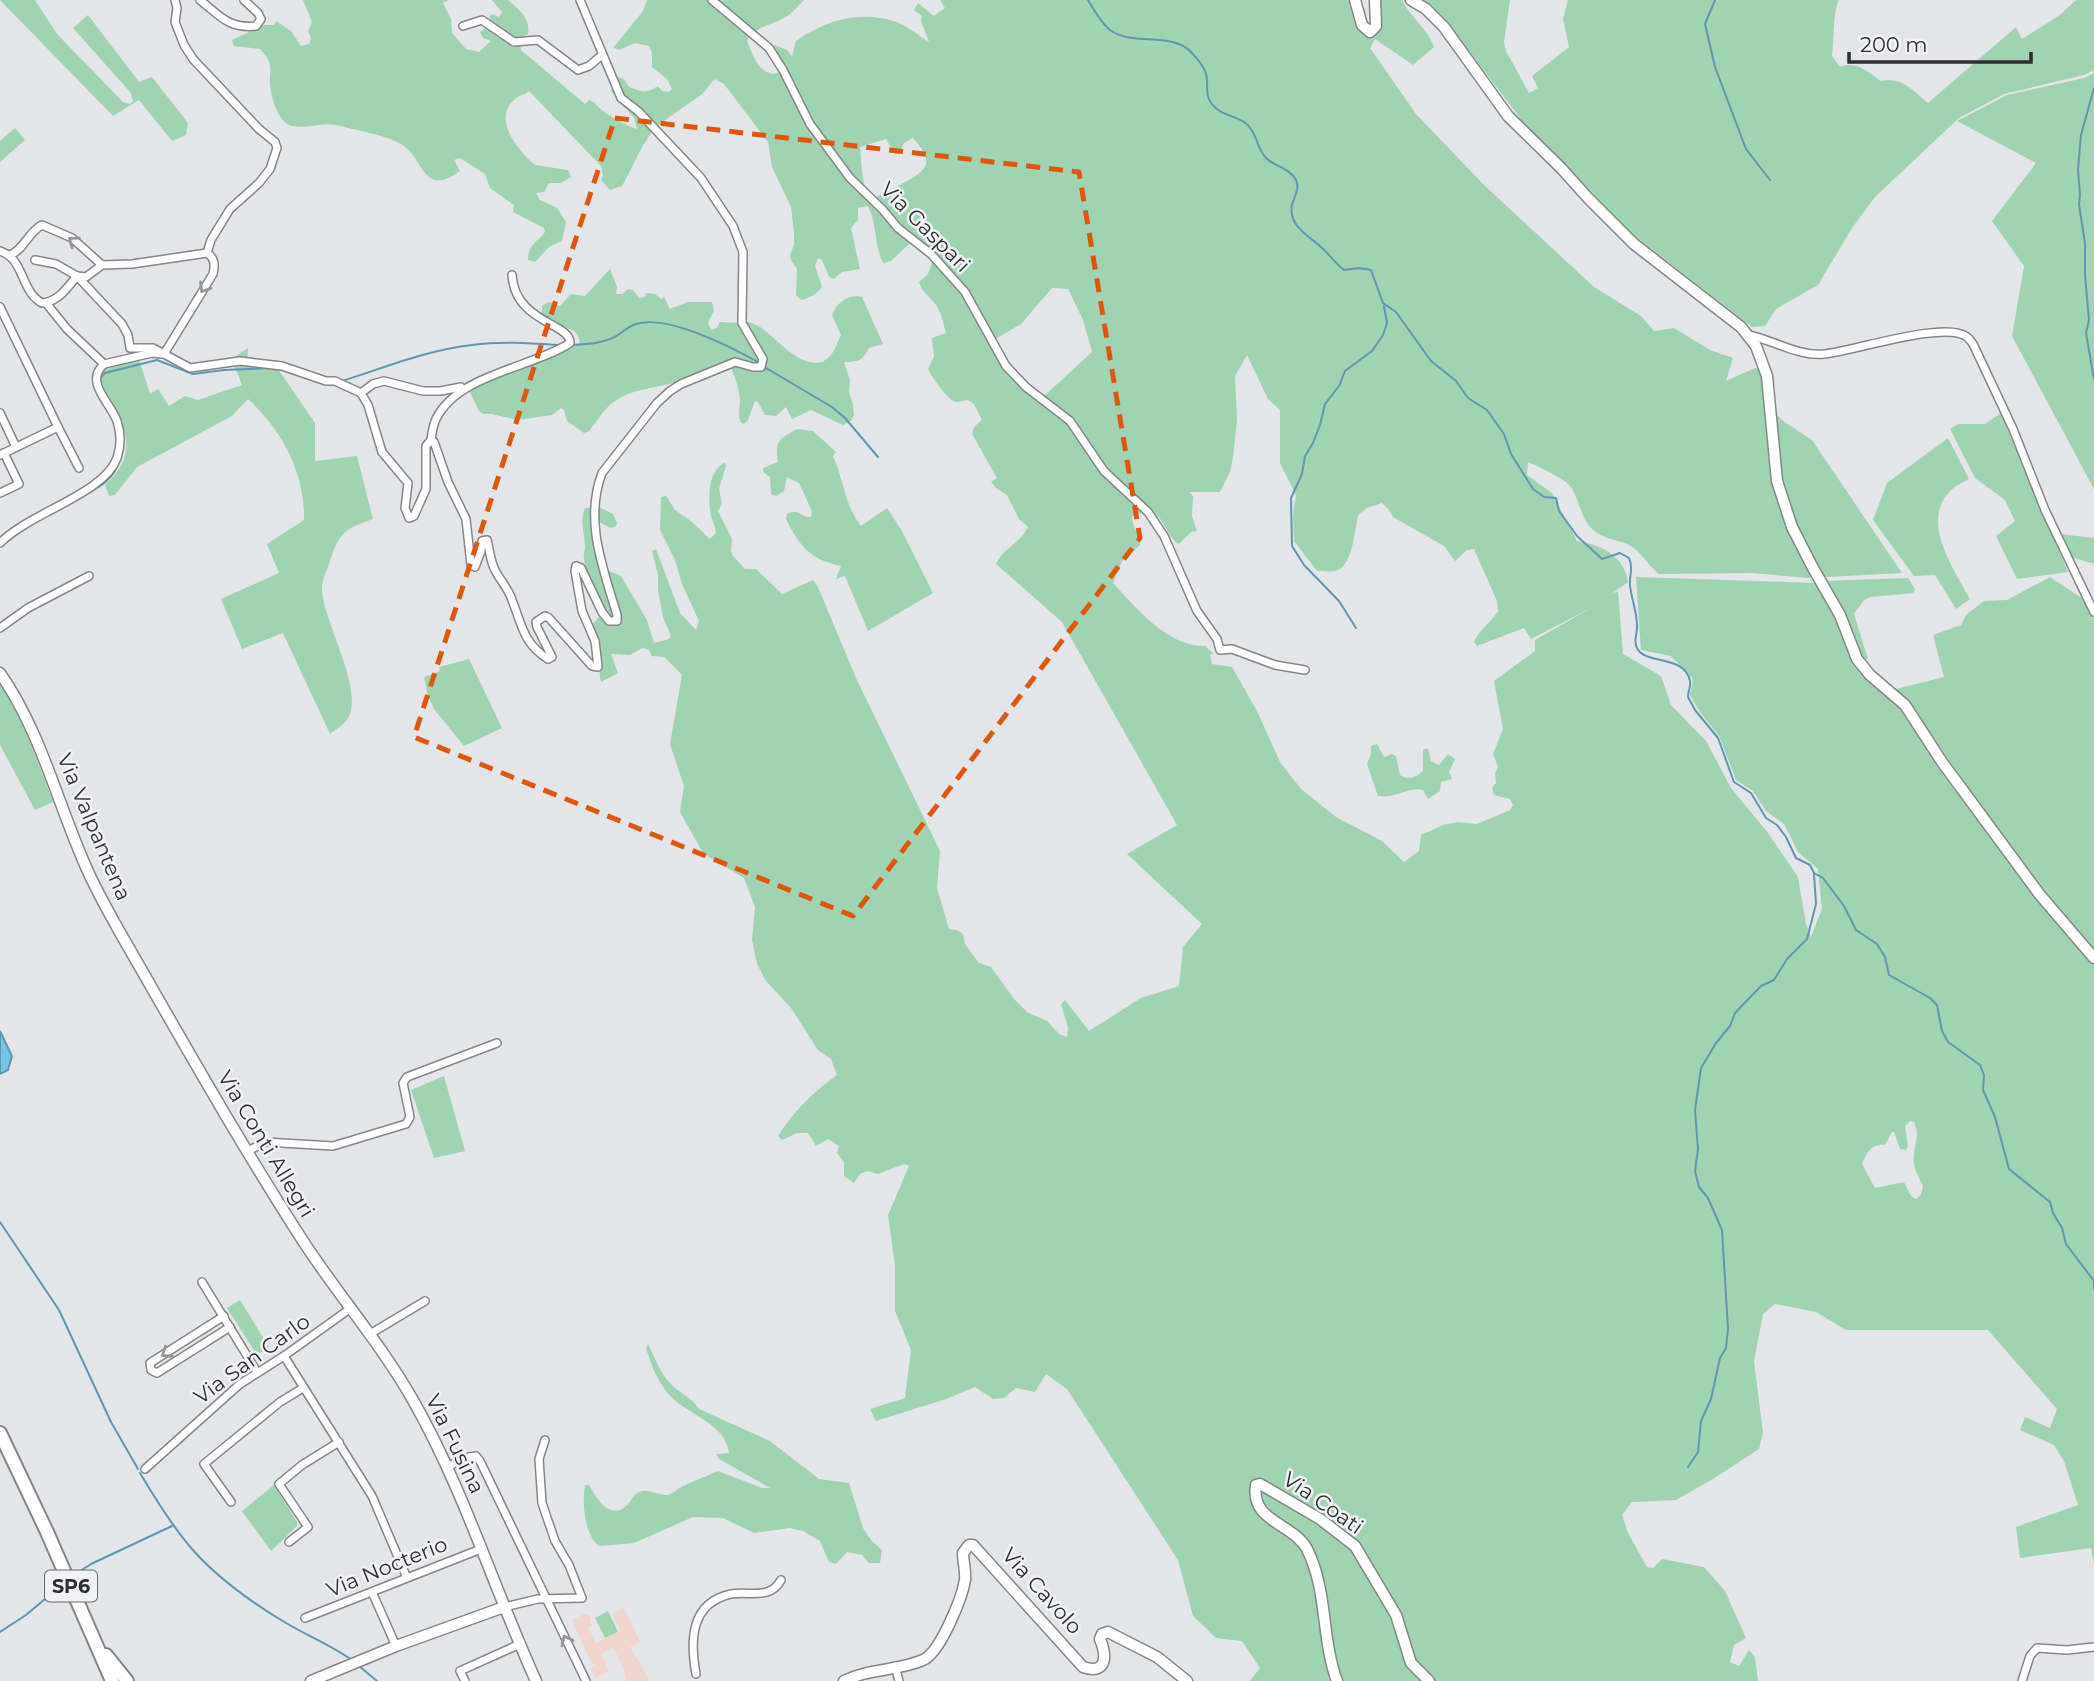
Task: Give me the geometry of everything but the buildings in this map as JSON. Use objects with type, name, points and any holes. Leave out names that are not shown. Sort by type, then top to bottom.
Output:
[{"type":"highway","name":"SP6","points":[[0,1433],[112,1681]]},
{"type":"highway","points":[[95,1641],[127,1681]]},
{"type":"street","points":[[175,0],[175,22],[193,59],[259,129],[275,142],[277,148],[270,169],[259,183],[230,209],[211,240],[207,253]]},
{"type":"street","points":[[200,0],[229,23],[242,27],[256,26],[261,19],[244,0]]},
{"type":"street","points":[[431,440],[466,519],[471,565],[475,567],[482,541],[487,540],[495,571],[512,598],[523,633],[534,646],[545,658],[552,657],[539,634],[536,622],[544,616],[549,618],[592,666],[598,667],[595,641],[582,611],[575,571],[576,566],[581,568],[602,612],[609,621],[617,621],[595,535],[594,507],[602,473],[657,403],[670,391],[735,362],[761,367],[763,359],[742,323],[743,253],[733,226],[701,178],[638,111],[621,98],[580,0]]},
{"type":"street","name":"Via Gaspari","points":[[712,0],[769,48],[810,124],[850,177],[898,228],[931,254],[965,292],[1006,366],[1026,387],[1070,421],[1104,471],[1148,512],[1164,537],[1197,611],[1217,639],[1220,650],[1232,649],[1275,665],[1305,670]]},
{"type":"street","points":[[1355,0],[1362,24],[1370,32],[1376,26],[1375,0]]},
{"type":"street","points":[[1411,0],[1426,9],[1444,27],[1508,116],[1634,244],[1748,335],[1762,360],[1767,376],[1777,481],[1792,527],[1840,615],[1857,659],[1870,675],[1905,705],[1942,762],[2040,895],[2094,958]]},
{"type":"street","points":[[463,26],[482,20],[514,42],[538,40],[578,70],[589,66],[602,55]]},
{"type":"street","points":[[10,255],[18,251],[30,232],[42,225],[72,238],[103,265]]},
{"type":"street","points":[[0,251],[15,260],[30,292],[38,301],[46,303],[67,329],[104,363]]},
{"type":"street","points":[[77,276],[86,277],[103,265],[132,264],[207,253],[212,257],[215,267],[213,274],[164,354]]},
{"type":"street","points":[[35,260],[56,264],[77,276],[122,324],[128,335],[130,348],[153,348],[190,368],[240,361],[282,366],[326,381],[335,381],[361,393],[368,405],[382,452],[408,483],[405,508],[409,517],[414,516],[426,489],[426,446],[444,406],[462,391],[570,342],[566,332],[536,317],[520,303],[512,275]]},
{"type":"street","points":[[46,303],[62,293],[77,276]]},
{"type":"street","points":[[0,307],[79,468]]},
{"type":"street","points":[[1748,335],[1765,338],[1792,350],[1825,355],[1934,332],[1968,337],[2013,429],[2045,510],[2094,612]]},
{"type":"street","points":[[0,543],[30,519],[108,476],[116,459],[120,432],[116,418],[101,394],[96,379],[98,369],[104,363],[152,353],[164,354]]},
{"type":"street","points":[[361,393],[373,384],[384,381],[423,391],[461,387],[462,391]]},
{"type":"street","points":[[0,413],[16,447]]},
{"type":"street","points":[[0,492],[19,484],[2,454],[58,427]]},
{"type":"street","points":[[0,628],[28,608],[89,576]]},
{"type":"street","name":"Via Valpantena","points":[[0,673],[32,727],[86,867],[156,994]]},
{"type":"street","name":"Via Conti Allegri","points":[[156,994],[246,1152],[305,1244],[351,1308]]},
{"type":"street","points":[[246,1152],[265,1142],[333,1146],[406,1124],[410,1118],[402,1083],[407,1077],[497,1043]]},
{"type":"street","points":[[202,1282],[257,1372]]},
{"type":"street","points":[[370,1334],[425,1301]]},
{"type":"street","name":"Via Fusina","points":[[351,1308],[414,1402],[446,1467],[536,1681]]},
{"type":"street","name":"Via San Carlo","points":[[145,1469],[233,1390],[351,1308]]},
{"type":"street","points":[[224,1316],[149,1367],[157,1373],[230,1327]]},
{"type":"street","points":[[284,1356],[372,1496],[407,1578]]},
{"type":"street","points":[[231,1502],[204,1464],[280,1402],[303,1388]]},
{"type":"street","points":[[311,1681],[396,1646],[504,1607],[546,1598],[582,1598],[569,1565],[555,1541],[542,1503],[539,1459],[544,1440]]},
{"type":"street","points":[[289,1542],[308,1527],[279,1484],[339,1442]]},
{"type":"street","points":[[446,1467],[469,1457],[476,1456],[480,1461],[586,1681]]},
{"type":"street","name":"Via Coati","points":[[1337,1681],[1328,1654],[1321,1590],[1307,1550],[1300,1539],[1261,1510],[1255,1493],[1256,1485],[1260,1484],[1320,1519],[1355,1546],[1383,1588],[1396,1615],[1411,1662],[1429,1681]]},
{"type":"street","name":"Via Cavolo","points":[[895,1666],[927,1658],[938,1642],[962,1594],[965,1575],[963,1553],[969,1545],[973,1545],[1083,1667],[1091,1670],[1099,1667],[1105,1660],[1106,1653],[1100,1639],[1102,1634],[1108,1632],[1157,1657],[1187,1681]]},
{"type":"street","name":"Via Nocterio","points":[[305,1618],[481,1549]]},
{"type":"street","points":[[696,1674],[693,1637],[705,1606],[732,1594],[770,1592],[777,1588],[781,1580]]},
{"type":"street","points":[[372,1592],[396,1646]]},
{"type":"street","points":[[465,1681],[460,1671],[520,1644]]},
{"type":"street","points":[[2022,1681],[2033,1651],[2037,1648],[2067,1650],[2094,1647]]},
{"type":"street","points":[[844,1681],[895,1666],[899,1681]]},
{"type":"highlighted area","points":[[615,118],[1079,172],[1140,538],[853,916],[414,737]]},
{"type":"shaded area","points":[[624,1608],[640,1642],[630,1647],[650,1681],[626,1681],[614,1648],[601,1654],[609,1671],[595,1678],[590,1667],[596,1664],[592,1664],[572,1620],[584,1614],[589,1615],[591,1626],[588,1628],[596,1643],[621,1631],[612,1613]]},
{"type":"green space","points":[[0,0],[35,0],[57,34],[123,102],[130,104],[133,101],[131,93],[73,28],[88,15],[139,82],[152,77],[188,123],[186,135],[172,141],[139,100],[113,116]]},
{"type":"green space","points":[[303,0],[449,0],[443,3],[451,19],[452,33],[466,49],[479,52],[491,41],[483,38],[480,32],[485,28],[494,28],[489,17],[492,14],[499,17],[502,12],[492,0],[508,0],[523,14],[528,23],[528,34],[519,38],[521,50],[585,104],[589,100],[594,102],[613,118],[637,129],[634,118],[611,91],[614,80],[619,77],[624,79],[629,87],[641,91],[658,86],[662,91],[669,92],[672,89],[667,79],[652,67],[649,46],[635,43],[619,50],[613,48],[643,11],[647,0],[804,0],[788,15],[758,29],[747,40],[758,64],[772,74],[778,73],[771,50],[775,45],[787,50],[792,56],[796,41],[819,27],[844,19],[869,17],[896,22],[929,42],[921,21],[922,16],[914,10],[918,3],[934,16],[945,8],[940,0],[1348,0],[1357,25],[1370,33],[1379,0],[1402,0],[1434,47],[1413,65],[1375,39],[1370,48],[1416,114],[1484,185],[1594,287],[1641,316],[1654,331],[1674,328],[1710,350],[1733,358],[1726,381],[1755,368],[1766,370],[1772,410],[1783,421],[1812,440],[1902,573],[1808,578],[1753,573],[1659,574],[1632,547],[1592,529],[1567,483],[1528,462],[1527,475],[1552,493],[1577,541],[1603,549],[1622,565],[1628,582],[1610,595],[1618,591],[1623,654],[1661,676],[1671,705],[1706,741],[1731,788],[1768,833],[1798,877],[1806,924],[1811,937],[1822,909],[1818,869],[1798,852],[1784,824],[1766,811],[1753,791],[1736,780],[1719,736],[1690,695],[1693,679],[1671,656],[1641,650],[1636,577],[1816,583],[1837,621],[1850,656],[1861,670],[1901,704],[2036,894],[2094,964],[2094,1565],[2091,1548],[2020,1558],[2016,1527],[2078,1505],[2064,1461],[2054,1445],[2020,1430],[2025,1417],[2050,1428],[2057,1409],[1988,1330],[1846,1330],[1816,1312],[1775,1304],[1763,1314],[1754,1361],[1763,1433],[1759,1449],[1676,1500],[1632,1502],[1622,1515],[1628,1533],[1647,1567],[1653,1568],[1662,1559],[1704,1567],[1725,1591],[1746,1638],[1734,1645],[1730,1662],[1739,1666],[1749,1650],[1755,1657],[1758,1681],[1250,1681],[1260,1668],[1242,1641],[1216,1638],[1193,1616],[1178,1560],[1067,1389],[1046,1374],[1035,1392],[1016,1388],[1004,1398],[993,1399],[975,1387],[876,1421],[870,1409],[905,1398],[911,1350],[895,1311],[895,1266],[888,1215],[909,1166],[904,1164],[878,1174],[868,1171],[860,1174],[854,1183],[844,1176],[844,1162],[837,1153],[839,1146],[828,1139],[816,1146],[808,1133],[797,1133],[782,1140],[778,1136],[804,1103],[837,1075],[831,1059],[818,1050],[791,1008],[766,981],[757,964],[752,940],[755,907],[744,878],[703,853],[680,812],[684,786],[670,744],[682,675],[664,657],[652,656],[649,650],[643,648],[630,655],[611,654],[618,673],[601,682],[599,653],[588,635],[589,628],[600,613],[585,565],[582,523],[585,508],[599,507],[613,514],[616,526],[611,528],[597,521],[592,525],[606,567],[621,576],[647,620],[654,643],[669,639],[671,636],[663,617],[652,551],[656,549],[680,613],[696,630],[699,621],[660,530],[661,497],[666,496],[675,510],[710,539],[716,533],[710,509],[710,486],[715,472],[725,462],[719,489],[722,504],[718,511],[732,539],[733,556],[745,569],[756,569],[782,594],[813,580],[818,587],[856,678],[940,851],[937,888],[949,929],[963,934],[965,944],[979,963],[991,967],[1027,1012],[1047,1021],[1059,1034],[1067,1037],[1068,1028],[1061,1004],[1065,1000],[1089,1031],[1141,998],[1179,986],[1183,947],[1202,924],[1127,854],[1177,825],[1062,622],[996,564],[1028,527],[1019,519],[1007,495],[991,482],[997,478],[972,434],[974,427],[982,420],[974,404],[968,400],[957,402],[949,398],[928,369],[934,357],[932,338],[946,333],[938,308],[919,282],[928,274],[934,257],[912,241],[891,261],[883,263],[868,206],[858,208],[858,220],[851,228],[860,269],[842,272],[834,279],[829,277],[822,260],[818,258],[815,266],[822,287],[818,292],[801,300],[796,295],[797,269],[790,255],[794,245],[791,207],[772,167],[768,142],[724,84],[715,79],[701,95],[654,130],[643,145],[622,186],[610,190],[601,180],[601,166],[529,91],[515,99],[508,107],[506,116],[515,143],[535,165],[568,170],[571,177],[561,183],[549,183],[544,192],[536,193],[540,200],[557,208],[566,222],[562,241],[549,247],[535,262],[528,260],[531,247],[545,232],[544,228],[513,212],[514,205],[490,188],[485,174],[460,158],[454,160],[460,171],[438,180],[425,173],[409,150],[393,140],[336,125],[297,127],[283,120],[272,96],[268,58],[260,49],[234,46],[232,40],[264,25],[274,25],[276,21],[291,31],[301,46],[309,44],[311,38],[308,31],[312,22]],"holes":[[[913,138],[925,155],[925,167],[908,181],[867,199],[860,147],[886,139],[895,154],[899,154],[904,143]],[[1052,288],[1068,289],[1083,320],[1092,352],[1042,398],[999,359],[992,341],[1021,324]],[[1247,355],[1268,399],[1280,410],[1280,463],[1296,495],[1294,541],[1317,571],[1341,568],[1352,548],[1358,515],[1367,508],[1382,503],[1393,517],[1444,546],[1455,561],[1467,550],[1474,549],[1497,601],[1498,611],[1476,638],[1474,642],[1477,646],[1524,628],[1531,639],[1593,607],[1535,640],[1535,651],[1494,681],[1503,729],[1493,754],[1498,767],[1495,773],[1496,783],[1492,788],[1494,795],[1510,799],[1513,805],[1510,810],[1477,824],[1458,822],[1443,825],[1421,835],[1419,851],[1404,862],[1382,841],[1336,817],[1301,789],[1280,762],[1257,711],[1232,667],[1212,664],[1210,654],[1214,654],[1205,646],[1191,645],[1166,633],[1142,614],[1113,583],[1122,561],[1140,545],[1132,517],[1148,510],[1154,513],[1179,544],[1191,532],[1197,531],[1192,516],[1193,496],[1189,492],[1220,492],[1230,472],[1233,458],[1237,420],[1235,376]],[[1910,1121],[1914,1122],[1917,1131],[1914,1163],[1923,1186],[1921,1195],[1916,1199],[1911,1196],[1904,1182],[1875,1188],[1862,1164],[1870,1149],[1885,1145],[1892,1132],[1900,1149],[1906,1150],[1908,1146],[1905,1126]]]},
{"type":"green space","points":[[1422,0],[1510,0],[1504,42],[1506,51],[1529,93],[1538,88],[1532,76],[1569,47],[1563,19],[1568,0],[1839,0],[1832,56],[1840,67],[1857,66],[1881,81],[1902,83],[1928,103],[2016,27],[2022,39],[2060,15],[2076,0],[2094,0],[2094,70],[2084,75],[2004,94],[1959,118],[1875,197],[1852,228],[1818,285],[1776,309],[1765,326],[1752,327],[1632,234],[1524,123],[1449,25]]},
{"type":"green space","points":[[2094,73],[2094,489],[2012,336],[2024,266],[1992,221],[2036,163],[1957,121],[2007,95],[2084,78]]},
{"type":"green space","points":[[15,128],[25,140],[0,162],[0,141]]},
{"type":"green space","points":[[610,269],[617,287],[616,294],[622,294],[628,289],[633,290],[639,298],[645,297],[646,293],[655,294],[661,299],[664,297],[670,309],[688,302],[712,302],[714,311],[708,322],[711,330],[717,328],[720,322],[744,321],[760,327],[793,354],[813,363],[822,362],[831,355],[841,335],[832,315],[837,306],[848,298],[862,297],[883,344],[869,348],[859,360],[844,362],[850,380],[849,392],[853,405],[854,415],[851,421],[843,425],[811,410],[792,419],[786,407],[776,416],[765,415],[755,401],[748,420],[744,424],[741,423],[739,391],[727,362],[682,381],[626,395],[610,405],[589,431],[584,433],[567,421],[561,408],[552,415],[517,420],[479,411],[470,392],[472,389],[580,343],[575,332],[554,323],[542,314],[542,306],[549,302],[560,306],[571,294],[585,296]]},
{"type":"green space","points":[[248,348],[247,366],[278,369],[315,423],[315,461],[357,456],[373,519],[350,529],[341,537],[322,584],[324,605],[348,676],[351,693],[351,708],[347,720],[330,734],[283,633],[242,649],[221,599],[279,573],[267,544],[304,520],[296,469],[281,439],[260,411],[248,399],[232,416],[137,467],[115,495],[109,496],[105,485],[118,470],[125,456],[126,443],[124,430],[99,376],[104,365],[139,359],[150,394],[158,389],[169,406],[185,396],[198,400],[242,385],[232,359]]},
{"type":"green space","points":[[2001,413],[2068,572],[2017,579],[1996,536],[2015,521],[2005,500],[1975,478],[1950,429],[1958,424],[1985,424]]},
{"type":"green space","points":[[797,429],[813,431],[836,452],[833,456],[848,501],[861,526],[887,508],[902,531],[933,593],[868,631],[845,576],[836,579],[841,566],[821,560],[807,550],[786,519],[791,512],[811,517],[812,511],[799,483],[787,477],[784,491],[776,496],[771,494],[770,477],[763,472],[763,468],[778,462],[779,441]]},
{"type":"green space","points":[[1948,438],[1969,479],[1950,491],[1942,503],[1938,517],[1943,545],[1970,599],[1956,609],[1935,575],[1914,576],[1873,520],[1887,483]]},
{"type":"green space","points":[[2059,534],[2094,538],[2094,564],[2071,557]]},
{"type":"green space","points":[[2050,577],[2083,599],[2094,620],[2094,951],[2041,890],[1896,689],[1944,677],[1933,635],[1961,625],[1966,615],[1984,601],[2007,600]]},
{"type":"green space","points":[[1908,578],[1915,589],[1913,593],[1871,597],[1864,600],[1854,614],[1868,659],[1859,658],[1823,581]]},
{"type":"green space","points":[[469,659],[502,728],[464,746],[434,709],[424,677],[440,671],[439,667]]},
{"type":"green space","points":[[0,683],[25,728],[53,802],[35,810],[0,745]]},
{"type":"green space","points":[[1377,744],[1384,757],[1392,754],[1396,756],[1400,775],[1406,778],[1423,771],[1423,749],[1428,749],[1431,761],[1439,765],[1448,754],[1455,759],[1449,772],[1452,779],[1441,782],[1440,791],[1428,799],[1423,790],[1378,796],[1367,764],[1371,746]]},
{"type":"green space","points":[[444,1076],[465,1151],[434,1158],[411,1090]]},
{"type":"green space","points":[[240,1300],[269,1347],[257,1355],[227,1308]]},
{"type":"green space","points":[[648,1344],[665,1378],[699,1409],[770,1441],[819,1479],[849,1483],[863,1528],[882,1550],[880,1563],[869,1563],[862,1555],[847,1552],[836,1564],[829,1562],[820,1541],[803,1531],[790,1528],[754,1533],[723,1518],[693,1517],[634,1543],[599,1546],[590,1534],[585,1518],[585,1485],[589,1485],[604,1506],[614,1511],[626,1506],[639,1492],[669,1495],[718,1471],[762,1488],[770,1488],[719,1459],[716,1454],[729,1453],[726,1443],[714,1427],[666,1392],[650,1361],[646,1348]]},
{"type":"green space","points":[[274,1485],[297,1526],[271,1551],[242,1511]]},
{"type":"green space","points":[[608,1611],[618,1632],[605,1638],[595,1618]]},
{"type":"water","points":[[0,1031],[12,1056],[8,1070],[0,1074]]},
{"type":"waterway","points":[[1088,0],[1110,30],[1130,38],[1173,42],[1191,52],[1205,71],[1208,97],[1212,104],[1244,122],[1254,134],[1266,158],[1296,180],[1297,190],[1292,212],[1300,230],[1344,270],[1371,270],[1383,303],[1396,312],[1431,361],[1456,381],[1468,398],[1487,410],[1504,434],[1511,454],[1533,489],[1544,497],[1556,498],[1559,511],[1577,536],[1602,559],[1620,553],[1629,558],[1630,585],[1637,623],[1637,648],[1648,657],[1673,663],[1686,673],[1690,683],[1688,697],[1718,738],[1734,782],[1751,793],[1766,818],[1777,825],[1786,837],[1796,858],[1810,865],[1814,873],[1823,878],[1844,906],[1856,930],[1877,944],[1885,957],[1889,975],[1930,998],[1937,1005],[1942,1031],[1948,1042],[1980,1065],[1984,1075],[1983,1090],[1995,1117],[2009,1169],[2050,1202],[2066,1244],[2094,1281],[2094,1289]]},
{"type":"waterway","points":[[1715,0],[1705,24],[1715,67],[1746,149],[1770,180]]},
{"type":"waterway","points":[[2094,88],[2081,135],[2078,169],[2089,320],[2086,333],[2094,379]]},
{"type":"waterway","points":[[1356,628],[1339,601],[1304,565],[1292,546],[1291,498],[1302,474],[1305,456],[1320,425],[1325,404],[1339,386],[1345,371],[1372,351],[1383,335],[1387,323],[1384,306]]},
{"type":"waterway","points":[[571,345],[607,340],[633,325],[649,322],[698,334],[758,362]]},
{"type":"waterway","points":[[342,381],[455,347],[504,343],[558,345]]},
{"type":"waterway","points":[[101,377],[105,373],[157,360],[193,374],[271,368]]},
{"type":"waterway","points":[[766,368],[832,407],[845,418],[878,457]]},
{"type":"waterway","points":[[86,494],[107,481],[120,460]]},
{"type":"waterway","points":[[1688,1467],[1698,1452],[1701,1421],[1711,1399],[1720,1358],[1726,1348],[1728,1329],[1722,1230],[1708,1198],[1699,1187],[1695,1171],[1698,1149],[1695,1110],[1701,1068],[1730,1026],[1735,1013],[1761,986],[1774,980],[1787,959],[1807,939],[1816,904],[1814,874]]},
{"type":"waterway","points":[[0,1222],[59,1310],[111,1422],[138,1469]]},
{"type":"waterway","points":[[140,1473],[178,1531],[212,1569],[274,1616],[352,1660]]},
{"type":"waterway","points":[[71,1577],[91,1564],[172,1526]]},
{"type":"waterway","points":[[0,1632],[26,1615],[64,1583]]},
{"type":"waterway","points":[[359,1666],[377,1681]]}]
